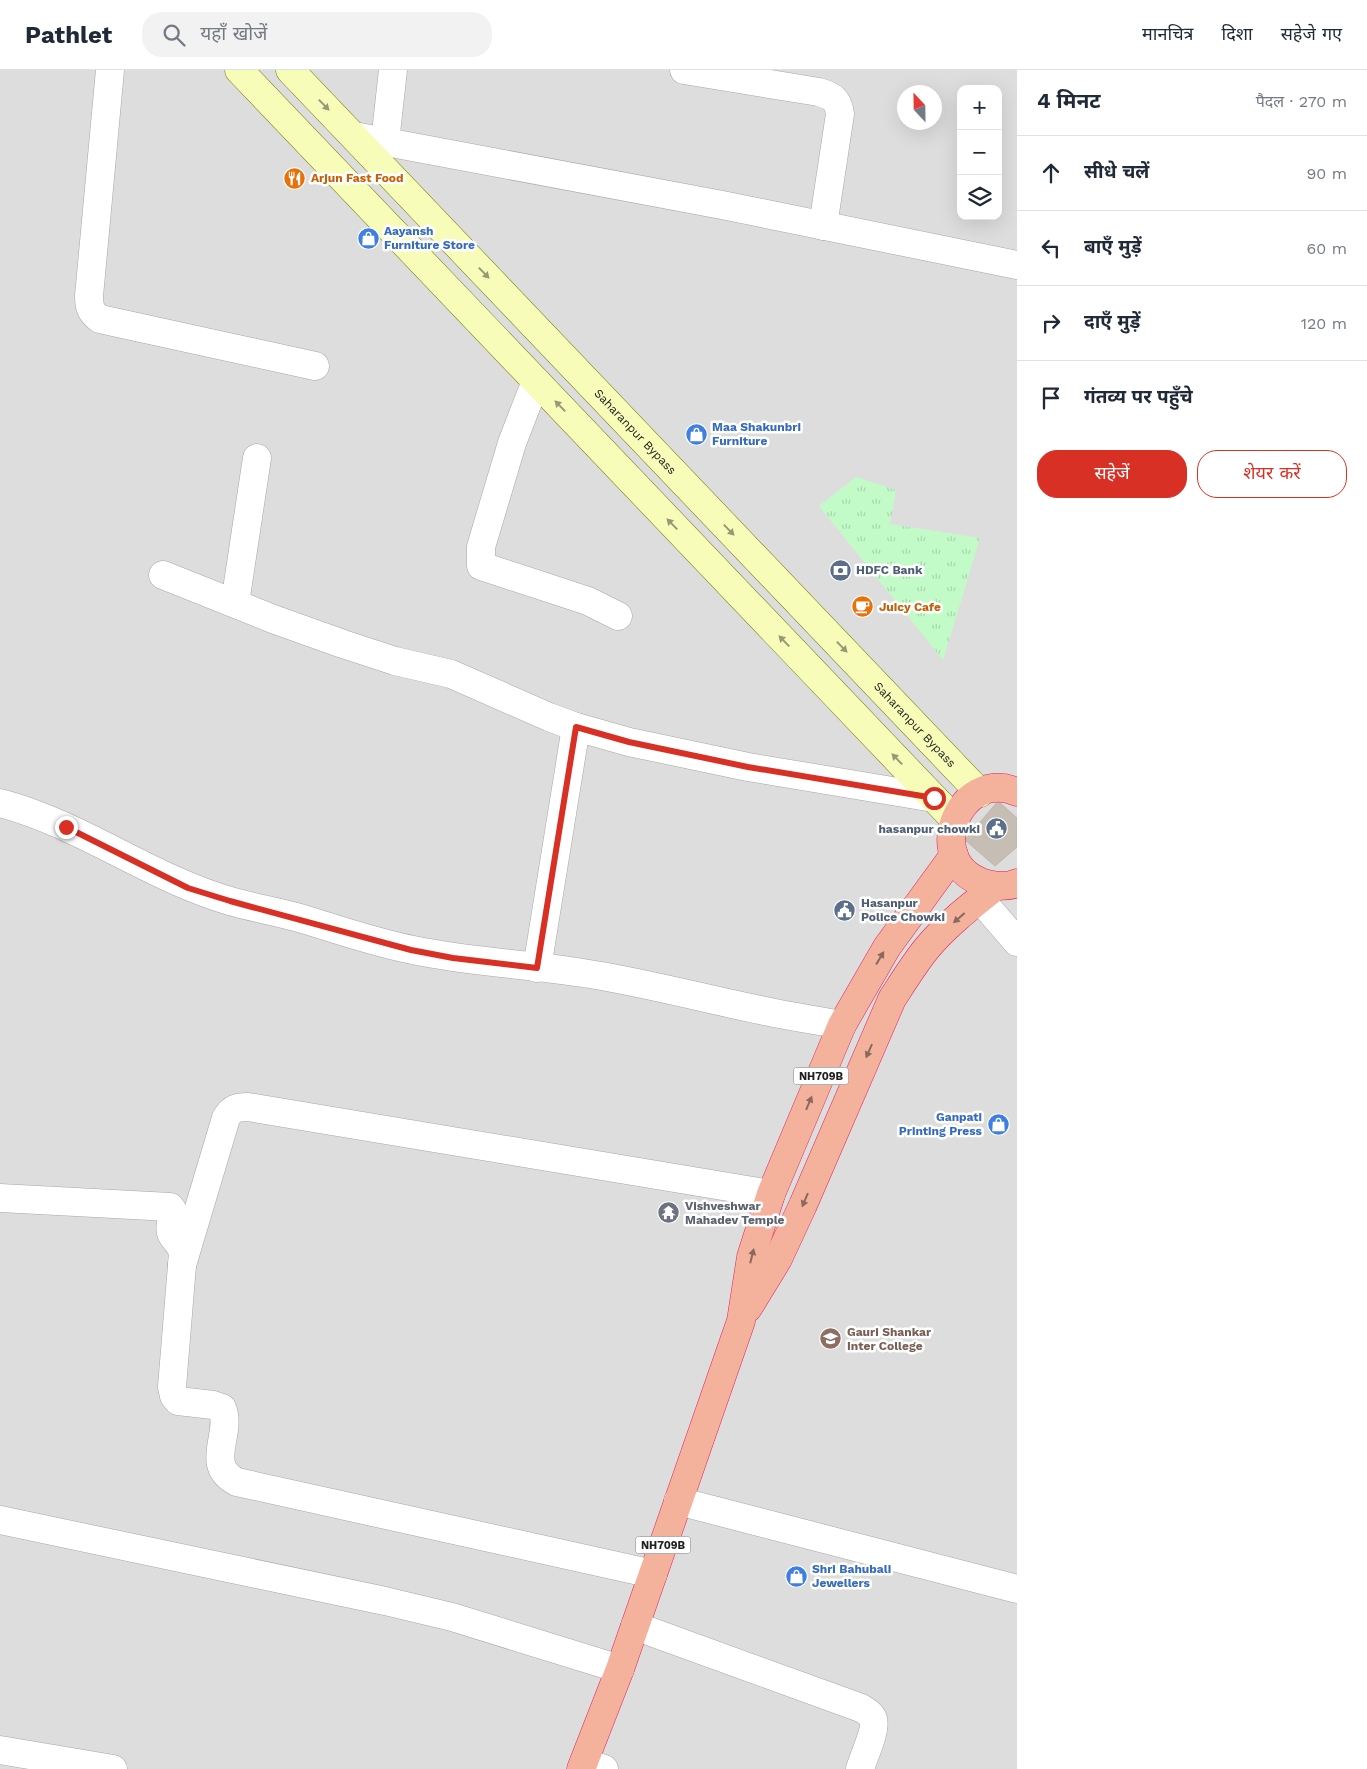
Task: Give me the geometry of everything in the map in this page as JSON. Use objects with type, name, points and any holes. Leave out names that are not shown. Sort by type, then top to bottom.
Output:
[{"type":"highway","points":[[998,889],[978,881],[964,871],[954,855],[951,838],[954,820],[964,803],[980,792],[996,788],[1015,787]]},
{"type":"highway","name":"NH709B","points":[[590,1767],[620,1669],[741,1321],[751,1257],[772,1194],[842,1025],[887,948],[954,855]]},
{"type":"highway","name":"NH709B","points":[[741,1321],[778,1258],[799,1214],[892,999],[928,947],[998,889]]},
{"type":"main road","points":[[239,70],[954,820]]},
{"type":"main road","name":"Saharanpur Bypass","points":[[290,70],[980,792]]},
{"type":"street","points":[[110,70],[89,296],[89,306],[94,314],[100,319],[315,366]]},
{"type":"street","points":[[385,142],[393,70]]},
{"type":"street","points":[[684,70],[819,92],[831,96],[838,103],[840,114],[823,226]]},
{"type":"street","points":[[354,136],[712,203],[1017,265]]},
{"type":"street","points":[[536,381],[509,452],[481,546],[481,566],[588,600],[618,616]]},
{"type":"street","points":[[235,603],[257,458]]},
{"type":"street","points":[[163,575],[273,619],[343,644],[451,674],[576,727],[629,742],[748,767],[934,798]]},
{"type":"street","points":[[537,968],[576,727]]},
{"type":"street","points":[[0,803],[66,827],[188,888],[411,950],[453,958],[583,973],[842,1025]]},
{"type":"street","points":[[998,889],[1017,942]]},
{"type":"street","points":[[181,1270],[226,1118],[231,1110],[238,1107],[248,1107],[772,1194]]},
{"type":"street","points":[[0,1198],[170,1207],[173,1211],[170,1229],[172,1235],[181,1246],[182,1252],[172,1387],[174,1396],[178,1401],[213,1405],[222,1408],[225,1414],[225,1421],[220,1459],[222,1471],[227,1478],[236,1482],[653,1574]]},
{"type":"street","points":[[678,1501],[1017,1589]]},
{"type":"street","points":[[0,1520],[385,1601],[452,1617],[620,1669]]},
{"type":"street","points":[[635,1626],[862,1708],[869,1713],[874,1721],[873,1730],[860,1769]]},
{"type":"street","points":[[0,1750],[113,1769]]},
{"type":"shaded area","points":[[0,70],[1017,70],[1017,1769],[0,1769]]},
{"type":"green space","points":[[856,477],[896,490],[890,524],[980,538],[943,660],[819,506]]},
{"type":"building","name":"hasanpur chowki","points":[[998,801],[1017,818],[1017,847],[995,866],[965,840]]},
{"type":"place","name":"Arjun Fast Food","points":[[295,178]]},
{"type":"place","name":"Aayansh Furniture Store","points":[[368,238]]},
{"type":"place","name":"Maa Shakunbri Furniture","points":[[696,434]]},
{"type":"place","name":"HDFC Bank","points":[[840,570]]},
{"type":"place","name":"Juicy Cafe","points":[[863,607]]},
{"type":"place","name":"hasanpur chowki","points":[[996,829]]},
{"type":"place","name":"Hasanpur Police Chowki","points":[[845,910]]},
{"type":"place","name":"Ganpati Printing Press","points":[[998,1124]]},
{"type":"place","name":"Vishveshwar Mahadev Temple","points":[[669,1213]]},
{"type":"place","name":"Gauri Shankar Inter College","points":[[831,1339]]},
{"type":"place","name":"Shri Bahubali Jewellers","points":[[796,1576]]},
{"type":"route","points":[[66,827],[188,888],[230,901],[300,918],[411,950],[453,958],[537,968],[576,727],[629,742],[748,767],[934,798]]}]
